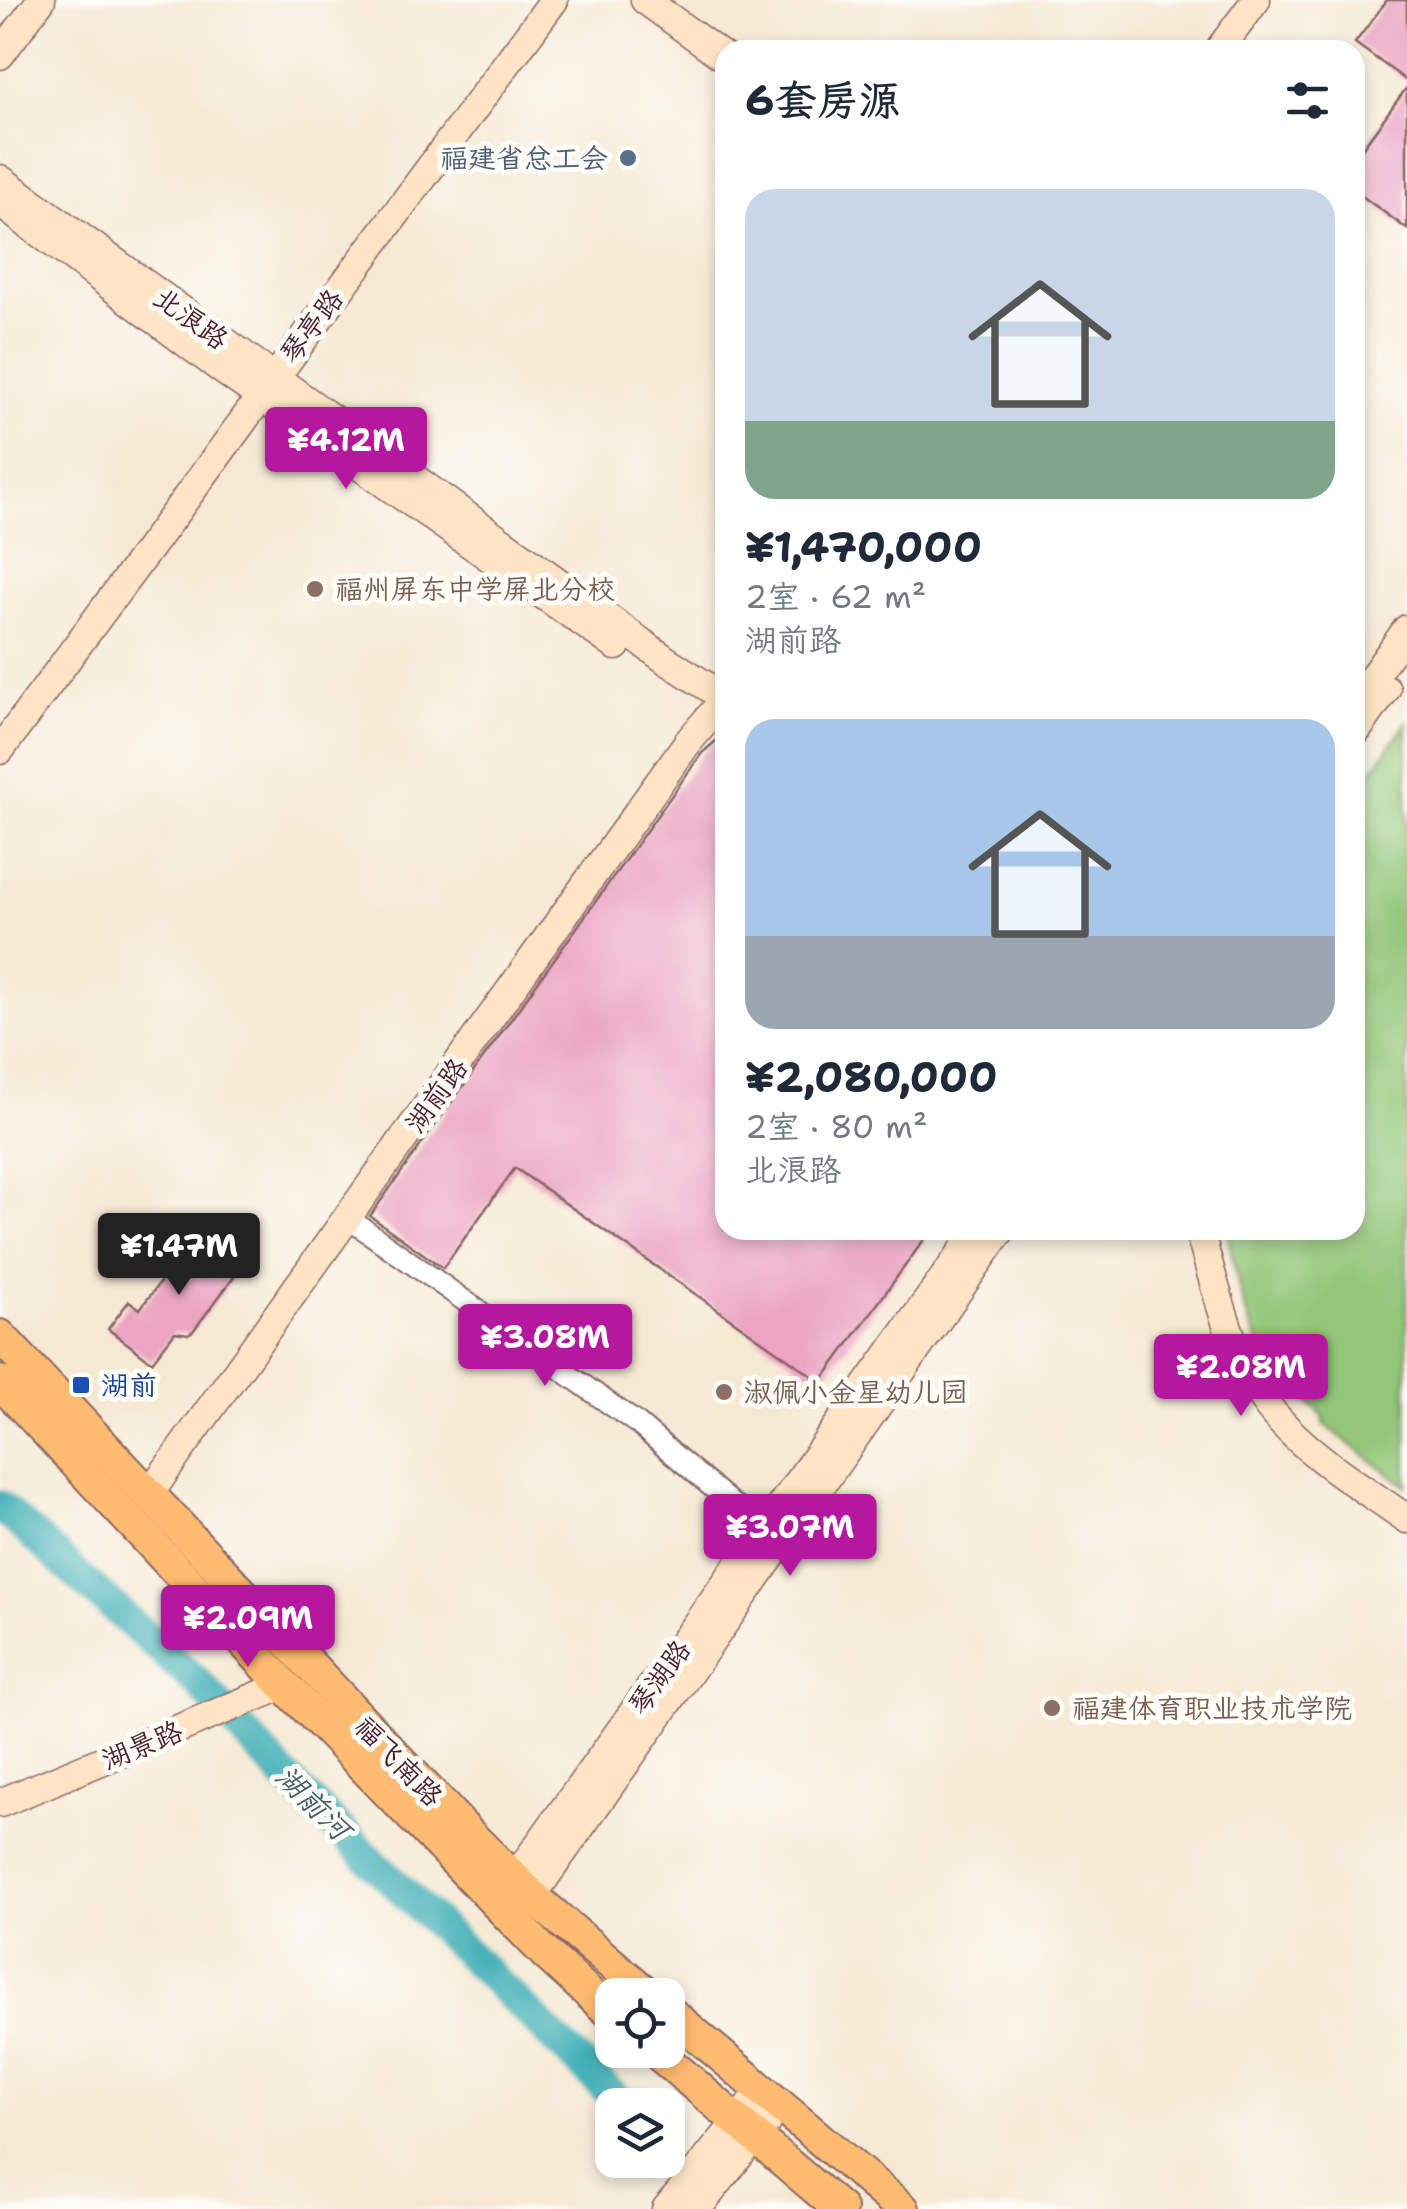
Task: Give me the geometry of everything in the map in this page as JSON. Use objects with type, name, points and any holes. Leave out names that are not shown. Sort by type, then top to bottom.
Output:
[{"type":"main road","points":[[0,55],[40,0]]},
{"type":"main road","name":"琴亭路","points":[[0,750],[554,0]]},
{"type":"main road","points":[[645,0],[715,51]]},
{"type":"main road","points":[[1226,40],[1256,0]]},
{"type":"main road","name":"北浪路","points":[[0,179],[266,387]]},
{"type":"main road","name":"北浪路","points":[[0,204],[715,697]]},
{"type":"main road","points":[[1365,688],[1407,629]]},
{"type":"main road","points":[[1365,719],[1407,660]]},
{"type":"main road","name":"湖前路","points":[[149,1494],[688,742],[715,712]]},
{"type":"main road","name":"琴湖路","points":[[523,1887],[765,1529],[971,1240]]},
{"type":"main road","points":[[523,1887],[995,1240]]},
{"type":"main road","points":[[1202,1240],[1230,1331],[1271,1412],[1311,1449],[1407,1519]]},
{"type":"main road","name":"福飞南路","points":[[0,1336],[523,1887],[628,1978]]},
{"type":"main road","name":"福飞南路","points":[[0,1382],[284,1686],[546,1954],[595,1999]]},
{"type":"main road","name":"湖景路","points":[[0,1803],[284,1686]]},
{"type":"main road","points":[[685,2025],[902,2209]]},
{"type":"main road","points":[[675,2068],[840,2209]]},
{"type":"main road","points":[[666,2209],[747,2128],[771,2098]]},
{"type":"main road","points":[[697,2209],[747,2128]]},
{"type":"street","points":[[348,1218],[638,1424],[765,1529]]},
{"type":"green space","points":[[1407,722],[1407,1487],[1324,1424],[1324,1416],[1266,1357],[1244,1304],[1229,1240],[1365,1240],[1365,781]]},
{"type":"building","points":[[1387,0],[1407,0],[1407,81],[1365,50],[1365,40],[1357,40]]},
{"type":"building","points":[[1407,87],[1407,229],[1365,198],[1365,144]]},
{"type":"building","points":[[715,742],[715,1240],[924,1240],[821,1382],[515,1168],[443,1268],[370,1216],[702,753]]},
{"type":"building","points":[[199,1230],[244,1264],[193,1331],[175,1332],[152,1362],[108,1329],[129,1301],[140,1309]]},
{"type":"waterway","name":"湖前河","points":[[0,1506],[198,1683],[286,1778],[605,2088]]},
{"type":"place","name":"福建省总工会","points":[[628,158]]},
{"type":"place","name":"福州屏东中学屏北分校","points":[[315,589]]},
{"type":"place","name":"湖前","points":[[81,1385]]},
{"type":"place","name":"淑佩小金星幼儿园","points":[[724,1392]]},
{"type":"place","name":"福建体育职业技术学院","points":[[1052,1708]]}]
